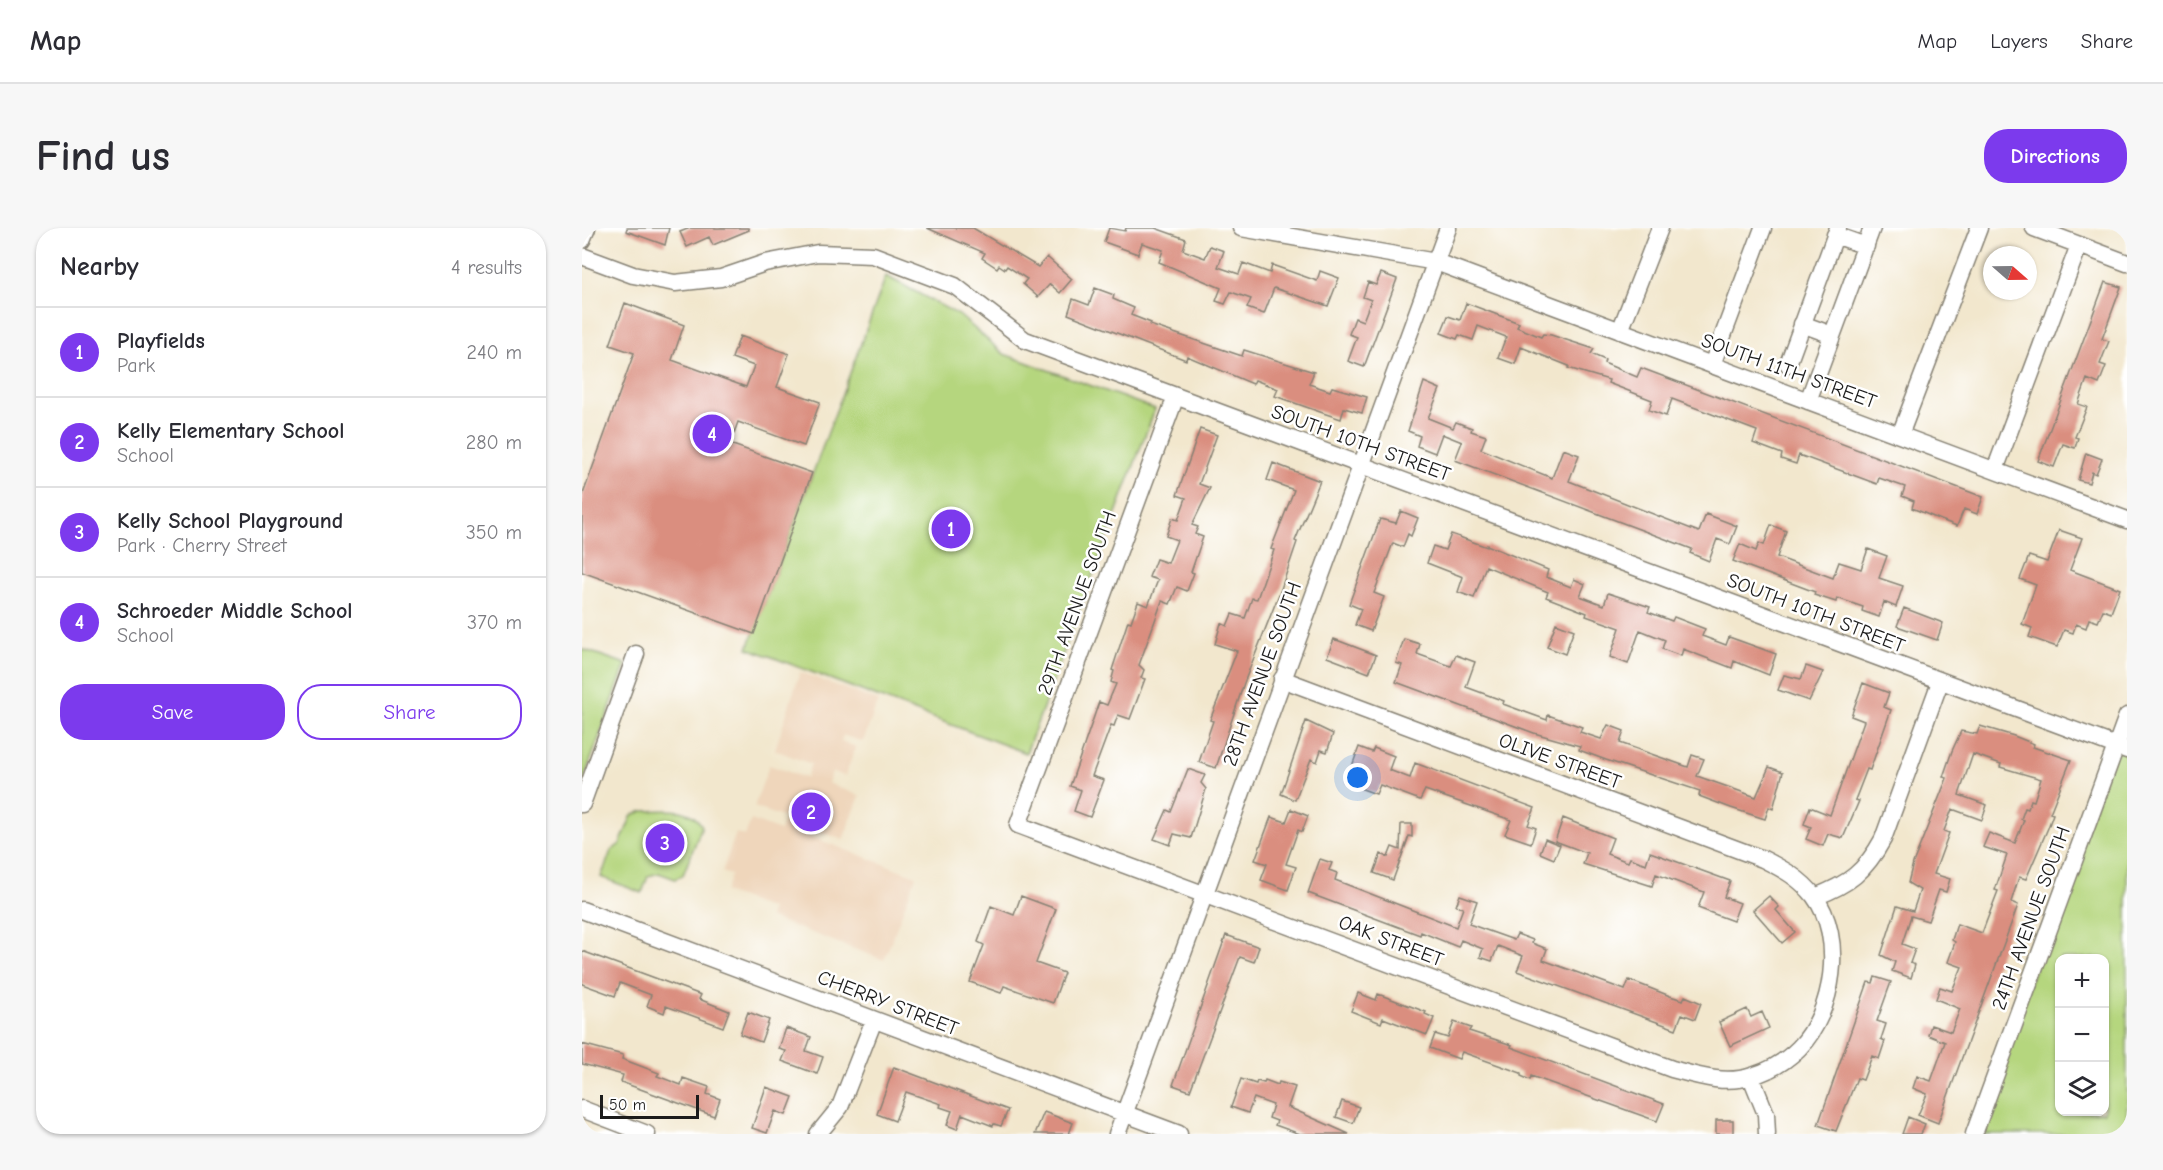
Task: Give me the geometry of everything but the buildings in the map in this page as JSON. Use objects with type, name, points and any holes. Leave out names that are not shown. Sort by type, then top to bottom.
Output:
[{"type":"street","points":[[582,240],[586,228]]},
{"type":"street","name":"SOUTH 11TH STREET","points":[[1241,228],[1436,262],[2127,520]]},
{"type":"street","name":"28TH AVENUE SOUTH","points":[[1117,1134],[1448,228]]},
{"type":"street","points":[[1620,331],[1660,228]]},
{"type":"street","points":[[1712,365],[1762,228]]},
{"type":"street","points":[[1808,401],[1872,228]]},
{"type":"street","points":[[1900,435],[1979,228]]},
{"type":"street","points":[[2034,228],[2127,263]]},
{"type":"street","points":[[1788,364],[1836,232],[1866,246]]},
{"type":"street","points":[[1995,470],[2079,245]]},
{"type":"street","name":"SOUTH 10TH STREET","points":[[582,256],[633,275],[675,283],[721,278],[765,263],[818,253],[873,255],[955,286],[1025,340],[2122,748]]},
{"type":"street","points":[[1802,324],[1833,335]]},
{"type":"street","name":"29TH AVENUE SOUTH","points":[[1018,825],[1176,396]]},
{"type":"street","points":[[582,804],[636,654]]},
{"type":"street","name":"OLIVE STREET","points":[[1282,679],[1763,859],[1788,871],[1815,897]]},
{"type":"street","points":[[1815,897],[1842,886],[1872,858],[1883,839],[1940,682]]},
{"type":"street","name":"24TH AVENUE SOUTH","points":[[1974,1134],[2122,748],[2127,716]]},
{"type":"street","name":"OAK STREET","points":[[1018,825],[1672,1069],[1717,1081],[1751,1077],[1780,1064],[1800,1048],[1817,1021],[1827,994],[1833,967],[1832,942],[1827,920],[1815,897]]},
{"type":"street","name":"CHERRY STREET","points":[[582,910],[1179,1134]]},
{"type":"street","points":[[818,1134],[840,1107],[874,1020]]},
{"type":"street","points":[[1751,1077],[1766,1114],[1767,1134]]},
{"type":"street","points":[[582,1109],[647,1134]]},
{"type":"shaded area","points":[[800,672],[878,701],[863,742],[843,735],[841,741],[856,747],[845,776],[832,772],[828,783],[860,796],[843,840],[809,827],[806,835],[916,876],[884,960],[769,917],[772,909],[725,892],[731,875],[722,872],[736,833],[745,836],[751,820],[780,831],[785,818],[754,807],[769,765],[806,778],[811,764],[775,750]]},
{"type":"green space","points":[[886,276],[959,315],[1004,354],[1155,409],[1026,753],[748,648]]},
{"type":"green space","points":[[582,649],[626,664],[582,784]]},
{"type":"green space","points":[[2116,746],[2127,750],[2127,1134],[1974,1134]]},
{"type":"green space","points":[[643,811],[684,812],[697,819],[702,826],[683,875],[675,879],[659,873],[648,876],[642,893],[601,877],[611,851],[620,844],[632,815]]},
{"type":"place","name":"Schroeder Middle School","points":[[712,434]]},
{"type":"place","name":"Playfields","points":[[951,529]]},
{"type":"place","name":"Kelly Elementary School","points":[[811,812]]},
{"type":"place","name":"Kelly School Playground","points":[[665,843]]}]
